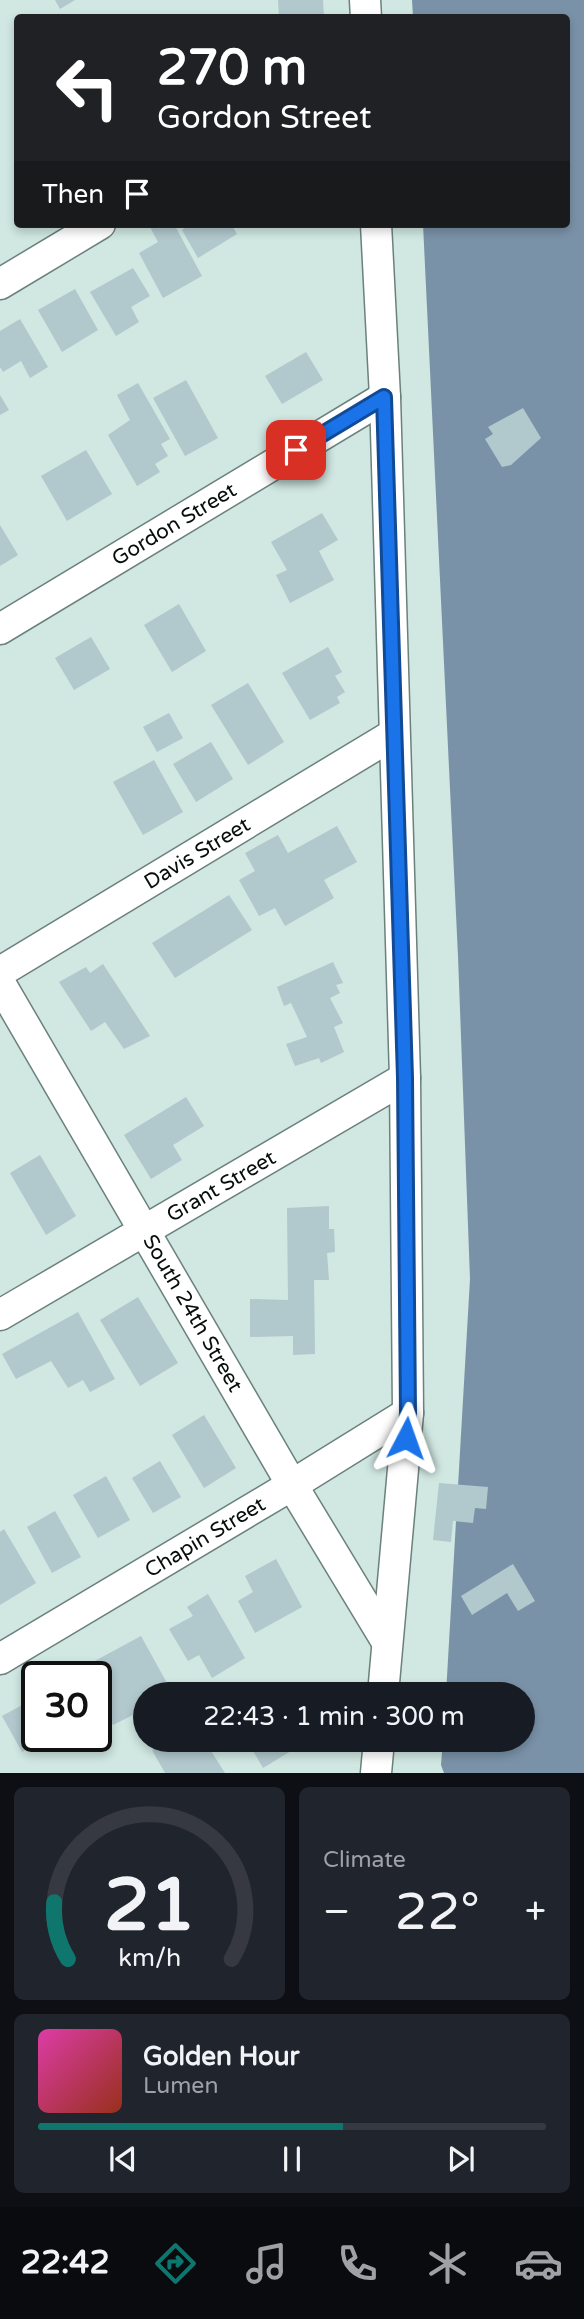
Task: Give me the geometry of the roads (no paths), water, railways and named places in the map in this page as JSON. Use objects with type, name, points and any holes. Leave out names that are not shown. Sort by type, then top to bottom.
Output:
[{"type":"street","points":[[0,284],[93,228]]},
{"type":"street","points":[[376,228],[405,1078],[408,1413],[384,1682]]},
{"type":"street","name":"Gordon Street","points":[[0,629],[384,397]]},
{"type":"street","name":"Davis Street","points":[[0,972],[394,734]]},
{"type":"street","name":"South 24th Street","points":[[0,983],[292,1485],[387,1642]]},
{"type":"street","name":"Grant Street","points":[[0,1315],[405,1078]]},
{"type":"street","name":"Chapin Street","points":[[0,1659],[408,1413]]},
{"type":"street","points":[[376,1773],[378,1752]]},
{"type":"water","points":[[412,0],[584,0],[584,1773],[444,1773],[441,1765],[442,1752],[535,1752],[535,1682],[447,1682],[470,1279],[458,956],[423,228],[570,228],[570,14],[413,14]]}]
